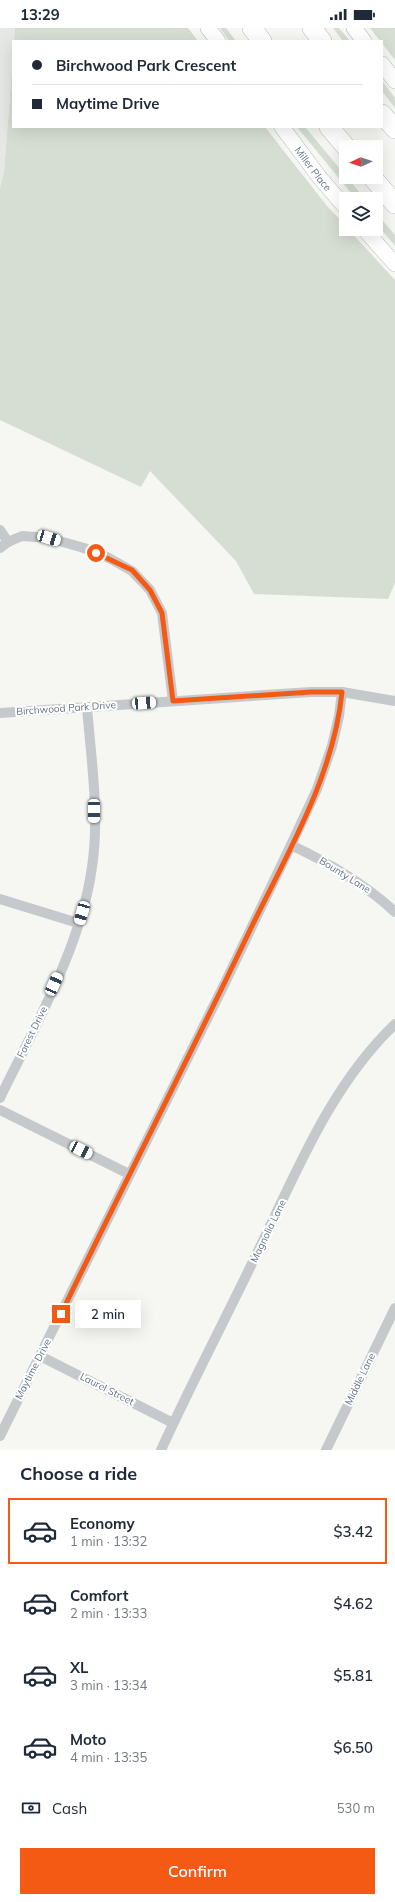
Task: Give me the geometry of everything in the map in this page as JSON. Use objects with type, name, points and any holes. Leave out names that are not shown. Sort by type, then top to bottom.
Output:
[{"type":"highway","points":[[252,28],[261,40]]},
{"type":"highway","points":[[312,28],[321,40]]},
{"type":"highway","points":[[383,115],[395,129]]},
{"type":"highway","points":[[330,128],[340,140]]},
{"type":"highway","points":[[378,184],[395,204]]},
{"type":"main road","points":[[208,28],[217,40]]},
{"type":"main road","points":[[354,28],[363,40]]},
{"type":"main road","points":[[383,65],[395,81]]},
{"type":"main road","name":"Miller Place","points":[[283,128],[320,178],[339,200]]},
{"type":"main road","points":[[370,236],[395,264]]},
{"type":"street","points":[[0,530],[4,545],[22,536],[49,538],[109,558],[132,570],[150,590],[162,613],[173,701]]},
{"type":"street","name":"Birchwood Park Drive","points":[[0,713],[311,692],[342,692],[395,701]]},
{"type":"street","name":"Maytime Drive","points":[[0,1436],[223,987],[317,789],[332,746],[339,716],[342,692]]},
{"type":"street","name":"Forest Drive","points":[[0,1098],[43,1010],[66,958],[90,880],[95,842],[87,707]]},
{"type":"street","name":"Bounty Lane","points":[[291,845],[349,876],[378,896],[395,912]]},
{"type":"street","points":[[0,899],[78,923]]},
{"type":"street","name":"Magnolia Lane","points":[[161,1450],[304,1157],[334,1101],[354,1071],[395,1024]]},
{"type":"street","points":[[0,1110],[129,1174]]},
{"type":"street","name":"Middle Lane","points":[[326,1450],[395,1308]]},
{"type":"street","name":"Laurel Street","points":[[40,1356],[173,1423]]},
{"type":"shaded area","points":[[0,28],[15,28],[14,40],[12,40],[12,67],[4,172],[0,188]]},
{"type":"shaded area","points":[[15,28],[188,28],[197,40],[14,40]]},
{"type":"shaded area","points":[[220,28],[226,28],[235,40],[228,40]]},
{"type":"shaded area","points":[[333,28],[339,28],[349,40],[342,40]]},
{"type":"shaded area","points":[[370,28],[395,28],[395,60],[383,45],[383,40],[379,40]]},
{"type":"shaded area","points":[[12,69],[12,128],[266,128],[327,206],[339,219],[339,236],[354,236],[395,280],[395,583],[388,599],[254,594],[236,561],[150,471],[141,487],[0,420],[0,188],[4,172]]},
{"type":"shaded area","points":[[383,82],[395,98],[395,108],[383,92]]},
{"type":"shaded area","points":[[298,128],[306,128],[339,168],[339,178]]},
{"type":"shaded area","points":[[344,184],[352,184],[359,192],[350,192]]},
{"type":"shaded area","points":[[383,221],[395,235],[395,246],[383,231]]},
{"type":"route","points":[[61,1314],[122,1188],[223,987],[280,870],[317,789],[332,746],[339,716],[342,692],[311,692],[173,701],[162,613],[150,590],[132,570],[96,553]]}]
